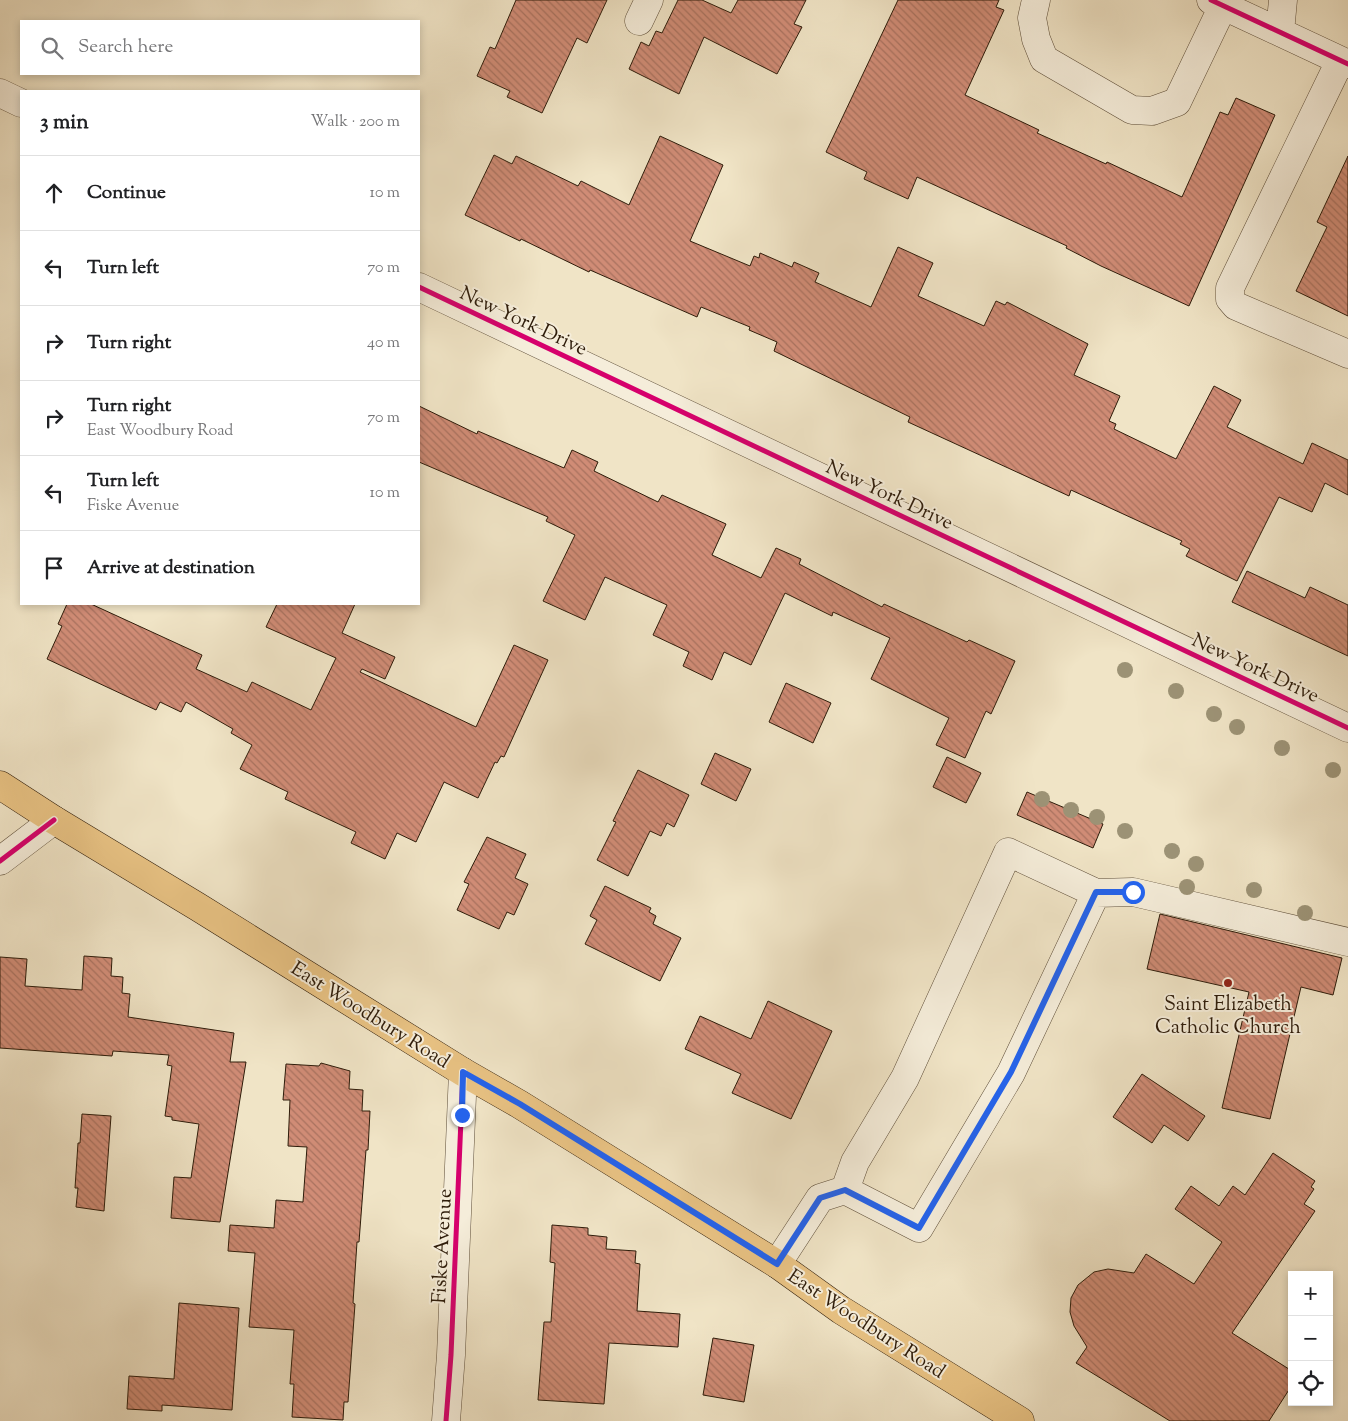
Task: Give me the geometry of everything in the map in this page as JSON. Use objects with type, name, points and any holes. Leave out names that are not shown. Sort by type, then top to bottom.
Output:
[{"type":"main road","name":"East Woodbury Road","points":[[0,785],[777,1264],[841,1310],[1020,1421]]},
{"type":"street","points":[[1036,0],[1032,18],[1036,39],[1044,60],[1132,110],[1152,111],[1177,102],[1217,3],[1344,62],[1230,288],[1230,299],[1236,306],[1348,354]]},
{"type":"street","points":[[1280,32],[1284,0]]},
{"type":"street","points":[[0,93],[20,103]]},
{"type":"street","name":"New York Drive","points":[[420,287],[1348,728]]},
{"type":"street","points":[[0,861],[54,820]]},
{"type":"street","points":[[845,1190],[855,1162],[905,1078],[1008,852],[1096,892],[1133,892],[1348,942]]},
{"type":"street","points":[[777,1264],[820,1198],[845,1190],[919,1228],[1011,1072],[1096,892]]},
{"type":"street","name":"Fiske Avenue","points":[[446,1421],[451,1355],[463,1072]]},
{"type":"building","points":[[516,0],[607,0],[587,43],[577,38],[542,113],[507,97],[510,91],[477,76],[490,47],[495,49]]},
{"type":"building","points":[[678,0],[702,0],[731,13],[738,0],[806,0],[794,24],[802,27],[777,74],[704,37],[679,94],[629,69],[641,42],[649,46],[656,31],[662,33]]},
{"type":"building","points":[[898,0],[999,0],[996,7],[1004,10],[965,95],[1039,130],[1037,133],[1106,164],[1107,162],[1182,197],[1220,112],[1228,115],[1236,98],[1275,115],[1189,306],[1101,266],[1066,248],[1067,246],[917,177],[908,199],[864,179],[867,172],[826,152]]},
{"type":"building","points":[[660,136],[723,165],[690,241],[750,266],[754,256],[759,258],[760,253],[792,267],[794,262],[819,273],[815,282],[871,307],[898,247],[933,263],[918,296],[984,326],[996,301],[1005,305],[1007,302],[1088,344],[1074,375],[1120,396],[1109,421],[1116,424],[1114,429],[1176,459],[1214,386],[1241,400],[1227,427],[1303,464],[1312,443],[1348,460],[1348,495],[1325,483],[1312,512],[1279,497],[1237,581],[1186,556],[1190,549],[1180,544],[1182,541],[1071,490],[1069,496],[908,422],[910,417],[774,351],[777,342],[749,330],[750,327],[701,307],[697,317],[590,270],[589,272],[521,239],[520,241],[465,215],[494,155],[512,164],[516,156],[578,186],[581,181],[629,205]]},
{"type":"building","points":[[1348,156],[1348,316],[1296,291],[1327,227],[1317,222]]},
{"type":"building","points":[[420,406],[477,434],[478,431],[564,468],[572,450],[598,462],[594,471],[658,502],[662,495],[726,524],[712,555],[761,578],[776,548],[801,559],[799,564],[882,607],[884,604],[967,642],[969,640],[1015,661],[991,714],[986,711],[965,758],[936,745],[949,718],[871,679],[890,638],[833,612],[832,616],[785,593],[751,665],[724,652],[712,680],[683,666],[689,652],[653,635],[667,605],[605,577],[585,620],[543,601],[575,535],[546,521],[548,517],[420,462]]},
{"type":"building","points":[[1247,571],[1305,598],[1310,587],[1348,605],[1348,656],[1232,602]]},
{"type":"building","points":[[67,605],[93,605],[202,655],[196,669],[247,692],[252,682],[311,710],[336,658],[266,627],[277,605],[355,605],[342,633],[395,657],[385,679],[362,669],[360,672],[476,727],[514,645],[548,660],[504,757],[501,756],[497,763],[495,762],[478,798],[444,782],[416,842],[397,833],[385,859],[351,843],[356,832],[285,799],[288,792],[240,769],[252,745],[231,733],[233,729],[186,702],[181,712],[160,702],[156,710],[47,659],[62,626],[58,624]]},
{"type":"building","points":[[786,683],[831,703],[813,743],[769,722]]},
{"type":"building","points":[[715,753],[751,769],[736,801],[701,784]]},
{"type":"building","points":[[947,757],[981,773],[966,803],[933,787]]},
{"type":"building","points":[[638,770],[689,795],[674,827],[667,823],[661,836],[650,831],[628,876],[597,860],[616,822],[613,821]]},
{"type":"building","points":[[1027,792],[1103,824],[1093,848],[1017,815]]},
{"type":"building","points":[[487,837],[526,854],[515,878],[528,884],[514,915],[507,912],[499,929],[457,910],[469,884],[464,882]]},
{"type":"building","points":[[605,886],[651,908],[649,912],[656,916],[653,924],[681,938],[660,981],[585,944],[597,920],[590,916]]},
{"type":"building","points":[[1160,914],[1342,958],[1333,995],[1301,987],[1270,1119],[1222,1108],[1249,992],[1147,969]]},
{"type":"building","points":[[84,956],[112,958],[111,976],[123,977],[122,993],[130,994],[128,1017],[234,1033],[230,1062],[246,1062],[220,1222],[171,1218],[174,1177],[191,1178],[199,1124],[172,1120],[172,1117],[165,1116],[172,1066],[167,1065],[169,1055],[113,1051],[112,1056],[0,1048],[0,957],[27,959],[25,986],[82,990]]},
{"type":"building","points":[[768,1001],[832,1031],[791,1119],[732,1093],[741,1074],[685,1049],[700,1016],[751,1039]]},
{"type":"building","points":[[321,1063],[350,1071],[349,1089],[363,1090],[362,1111],[370,1111],[359,1242],[357,1242],[348,1402],[344,1402],[343,1420],[292,1417],[294,1384],[290,1384],[294,1330],[249,1327],[255,1253],[228,1251],[230,1225],[274,1228],[276,1200],[303,1202],[307,1147],[288,1146],[290,1100],[283,1100],[286,1064],[319,1066]]},
{"type":"building","points":[[1142,1074],[1205,1116],[1188,1141],[1164,1125],[1152,1143],[1113,1117]]},
{"type":"building","points":[[82,1114],[111,1116],[104,1211],[76,1207],[78,1188],[75,1188]]},
{"type":"building","points":[[1273,1153],[1315,1181],[1311,1187],[1314,1189],[1304,1204],[1315,1211],[1232,1333],[1288,1368],[1288,1391],[1269,1421],[1170,1421],[1076,1363],[1087,1347],[1074,1326],[1070,1312],[1071,1298],[1078,1285],[1094,1272],[1108,1269],[1134,1273],[1146,1254],[1194,1284],[1222,1242],[1175,1209],[1191,1186],[1219,1206],[1233,1186],[1245,1195]]},
{"type":"building","points":[[552,1225],[588,1228],[588,1235],[607,1237],[606,1249],[636,1251],[635,1263],[640,1264],[637,1311],[680,1314],[678,1347],[609,1343],[604,1404],[538,1400],[544,1322],[551,1322],[555,1263],[550,1262]]},
{"type":"building","points":[[179,1303],[239,1308],[232,1410],[162,1405],[162,1411],[127,1409],[129,1376],[174,1379]]},
{"type":"building","points":[[713,1338],[754,1345],[744,1402],[703,1395]]},
{"type":"cycle path","points":[[1211,0],[1348,64]]},
{"type":"cycle path","points":[[420,287],[1348,728]]},
{"type":"cycle path","points":[[0,861],[54,820]]},
{"type":"cycle path","points":[[446,1421],[451,1355],[463,1072]]},
{"type":"place","name":"Saint Elizabeth Catholic Church","points":[[1228,983]]},
{"type":"route","points":[[462,1115],[463,1072],[520,1104],[777,1264],[820,1198],[845,1190],[919,1228],[1011,1072],[1096,892],[1133,892]]}]
